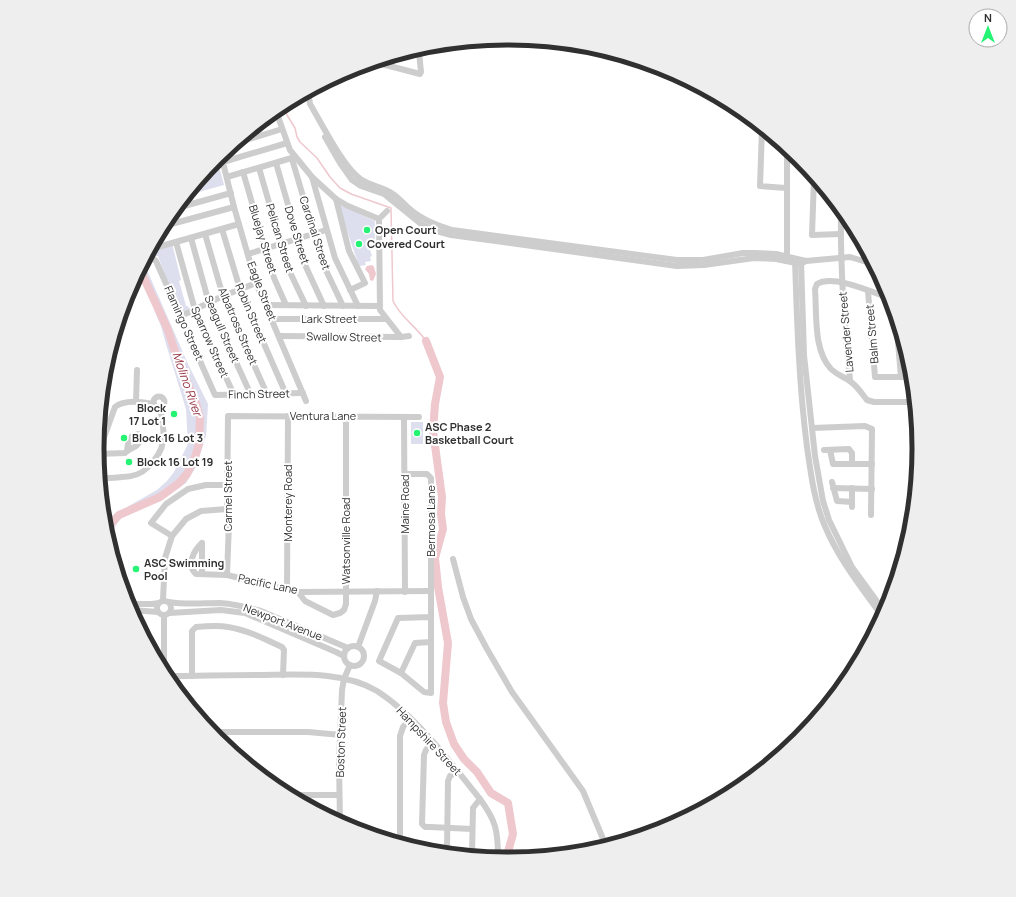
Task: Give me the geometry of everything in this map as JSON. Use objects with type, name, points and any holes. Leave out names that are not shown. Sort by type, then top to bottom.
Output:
[{"type":"street","points":[[383,65],[420,74],[419,55]]},
{"type":"street","points":[[309,98],[310,104],[352,172],[363,181],[386,190],[424,219],[438,226],[452,230],[677,260],[703,260],[743,253],[776,254],[800,261],[850,257],[865,262]]},
{"type":"street","points":[[306,99],[308,106],[340,164],[352,180],[361,186],[384,194],[408,215],[436,231],[451,235],[677,266],[704,265],[754,258],[787,258]]},
{"type":"street","points":[[278,117],[294,158],[312,177],[336,199],[348,206],[379,219]]},
{"type":"street","points":[[249,139],[282,129]]},
{"type":"street","points":[[762,135],[760,186],[786,188]]},
{"type":"street","points":[[225,162],[287,142]]},
{"type":"street","points":[[787,157],[787,258]]},
{"type":"street","points":[[228,177],[294,158]]},
{"type":"street","name":"Cardinal Street","points":[[294,158],[323,264],[343,306]]},
{"type":"street","name":"Eagle Street","points":[[223,163],[228,177],[234,207],[256,282],[306,401]]},
{"type":"street","name":"Dove Street","points":[[276,163],[307,270],[324,306]]},
{"type":"street","name":"Pelican Street","points":[[259,168],[288,268],[306,306]]},
{"type":"street","name":"Bluejay Street","points":[[243,172],[274,278],[286,305]]},
{"type":"street","points":[[312,177],[335,258],[358,306]]},
{"type":"street","points":[[814,185],[812,235],[841,234]]},
{"type":"street","points":[[186,205],[231,193]]},
{"type":"street","points":[[336,199],[349,251],[365,283],[350,290]]},
{"type":"street","points":[[173,223],[234,207]]},
{"type":"street","points":[[387,211],[379,219],[380,312],[401,337]]},
{"type":"street","name":"Lavender Street","points":[[841,221],[840,258],[850,380],[856,385],[867,400],[874,402],[909,402]]},
{"type":"street","points":[[159,247],[239,224]]},
{"type":"street","name":"Robin Street","points":[[222,229],[240,289],[286,394]]},
{"type":"street","points":[[248,254],[326,230]]},
{"type":"street","name":"Albatross Street","points":[[205,234],[223,296],[267,394]]},
{"type":"street","name":"Seagull Street","points":[[191,238],[210,303],[251,395]]},
{"type":"street","name":"Sparrow Street","points":[[176,242],[195,310],[234,395]]},
{"type":"street","name":"Flamingo Street","points":[[153,258],[156,261],[181,316],[215,396]]},
{"type":"street","points":[[800,261],[804,355],[819,485],[826,522],[832,542],[848,570],[878,610]]},
{"type":"street","points":[[800,261],[797,342],[804,429],[816,502],[852,567],[880,605]]},
{"type":"street","points":[[850,380],[839,376],[831,369],[825,362],[821,353],[818,342],[816,287],[822,282],[842,281],[882,296]]},
{"type":"street","points":[[181,316],[256,282]]},
{"type":"street","name":"Balm Street","points":[[868,291],[875,377],[901,377]]},
{"type":"street","points":[[266,305],[380,306]]},
{"type":"street","name":"Lark Street","points":[[272,319],[386,319]]},
{"type":"street","name":"Swallow Street","points":[[279,336],[409,336]]},
{"type":"street","points":[[898,345],[901,377],[905,377]]},
{"type":"street","points":[[136,402],[137,370]]},
{"type":"street","name":"Finch Street","points":[[215,396],[303,394]]},
{"type":"street","points":[[154,404],[154,400],[156,398],[163,398],[165,401],[164,405],[160,408]]},
{"type":"street","points":[[104,436],[115,407],[120,404],[136,402],[154,404],[160,408]]},
{"type":"street","points":[[105,478],[125,478],[135,476],[155,461],[161,450],[164,438],[160,408]]},
{"type":"street","name":"Ventura Lane","points":[[228,416],[419,417]]},
{"type":"street","name":"Carmel Street","points":[[227,575],[229,523],[228,416]]},
{"type":"street","name":"Monterey Road","points":[[287,590],[288,416]]},
{"type":"street","name":"Watsonville Road","points":[[298,592],[304,601],[333,615],[337,615],[344,610],[346,604],[346,416]]},
{"type":"street","name":"Maine Road","points":[[404,417],[405,592]]},
{"type":"street","points":[[812,428],[871,427],[871,515]]},
{"type":"street","points":[[852,464],[851,450],[827,450],[833,464],[852,464],[872,464]]},
{"type":"street","points":[[104,454],[120,454],[127,451]]},
{"type":"street","name":"Bermosa Lane","points":[[401,673],[424,692],[431,693],[431,478],[427,474],[405,474]]},
{"type":"street","points":[[172,536],[151,523],[166,504],[188,489],[206,485],[228,484]]},
{"type":"street","points":[[852,488],[852,504],[837,501],[833,485],[872,489]]},
{"type":"street","points":[[164,613],[171,609],[164,602],[165,558],[172,536],[186,520],[201,511],[228,510]]},
{"type":"street","points":[[453,559],[463,597],[471,619],[487,649],[512,692],[583,791],[604,840]]},
{"type":"street","name":"Pacific Lane","points":[[202,574],[227,575],[298,592],[431,591]]},
{"type":"street","points":[[358,647],[378,591]]},
{"type":"street","points":[[164,602],[157,607],[164,613],[164,658]]},
{"type":"street","name":"Newport Avenue","points":[[135,604],[164,602],[178,604],[221,603],[248,607],[348,648]]},
{"type":"street","name":"Newport Avenue","points":[[139,611],[164,613],[221,610],[245,613],[329,648],[344,656]]},
{"type":"street","points":[[431,617],[398,618],[379,662],[401,673],[414,643],[431,642]]},
{"type":"street","points":[[192,676],[192,631],[196,627],[217,626],[227,626],[243,630],[282,647],[284,650],[283,675]]},
{"type":"street","points":[[353,646],[358,647],[363,654],[362,661],[357,665],[350,664],[346,661],[344,656],[345,652],[348,648],[353,646]]},
{"type":"street","name":"Boston Street","points":[[340,814],[339,763],[342,690],[344,679],[350,664]]},
{"type":"street","name":"Hampshire Street","points":[[175,676],[326,676],[359,683],[376,691],[410,718],[480,799],[490,813],[496,826],[498,852]]},
{"type":"street","points":[[400,837],[400,736],[403,727],[410,718]]},
{"type":"street","points":[[221,732],[308,732],[341,735]]},
{"type":"street","points":[[432,742],[424,755],[422,824],[425,827],[472,829]]},
{"type":"street","points":[[447,847],[448,781],[450,776],[457,771]]},
{"type":"street","points":[[301,795],[339,795]]},
{"type":"street","points":[[472,850],[473,808],[480,799]]},
{"type":"shaded area","points":[[219,167],[224,185],[196,193]]},
{"type":"shaded area","points":[[338,204],[375,221],[375,239],[367,242],[368,250],[370,250],[372,256],[370,257],[371,261],[365,262],[366,265],[359,266]]},
{"type":"shaded area","points":[[172,243],[181,280],[179,281],[186,306],[188,306],[189,309],[179,313],[178,310],[181,308],[171,284],[167,285],[162,273],[164,272],[158,256],[154,255],[159,247]]},
{"type":"shaded area","points":[[372,265],[376,274],[373,281],[370,280],[369,274],[365,269],[367,266]]},
{"type":"shaded area","points":[[146,270],[188,364],[208,404],[206,436],[196,467],[186,483],[158,502],[127,514],[120,519],[113,530],[111,518],[157,490],[167,481],[174,472],[188,444],[186,409],[150,295],[141,280]]},
{"type":"shaded area","name":"ASC Phase 2 Basketball Court","points":[[411,422],[423,422],[423,444],[411,444]]},
{"type":"waterway","points":[[286,112],[295,128],[300,142],[317,158],[330,177],[340,188],[351,194],[391,208],[393,301],[404,317],[426,341]]},
{"type":"waterway","name":"Molino River","points":[[111,523],[119,515],[160,497],[179,483],[187,474],[199,444],[200,418],[196,403],[179,364],[168,330],[143,276]]},
{"type":"waterway","points":[[426,341],[440,377],[435,404],[433,431],[442,497],[441,514],[443,529],[435,558],[438,587],[448,643],[443,703],[446,722],[454,744],[464,759],[477,772],[491,793],[508,803],[513,834],[508,852]]},
{"type":"place","name":"Open Court","points":[[367,230]]},
{"type":"place","name":"Covered Court","points":[[359,244]]},
{"type":"place","name":"Block 17 Lot 1","points":[[174,414]]},
{"type":"place","name":"ASC Phase 2 Basketball Court","points":[[417,433]]},
{"type":"place","name":"Block 16 Lot 3","points":[[124,438]]},
{"type":"place","name":"Block 16 Lot 19","points":[[129,462]]},
{"type":"place","name":"ASC Swimming Pool","points":[[136,569]]}]
